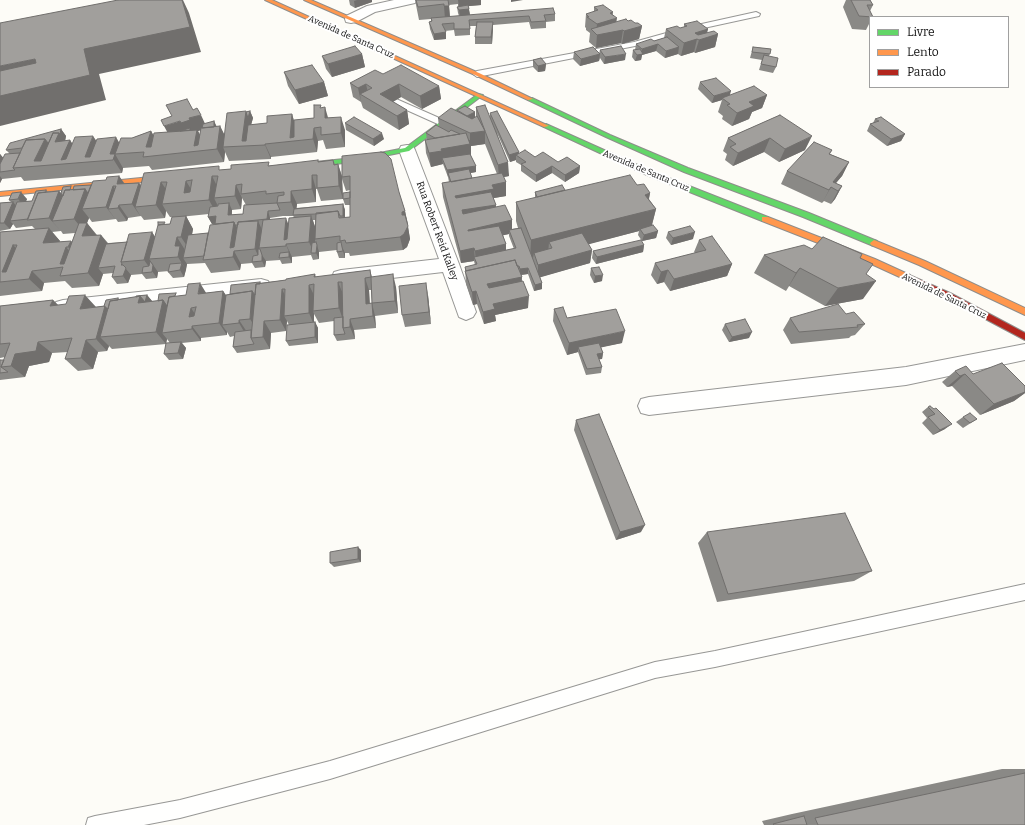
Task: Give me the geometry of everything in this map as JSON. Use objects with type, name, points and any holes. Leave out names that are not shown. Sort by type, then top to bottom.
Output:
[{"type":"main road","name":"Avenida de Santa Cruz","points":[[268,0],[480,95],[577,142],[649,173],[872,261],[947,296],[1025,337]]},
{"type":"main road","name":"Avenida de Santa Cruz","points":[[308,0],[477,74],[644,152],[686,170],[806,215],[922,264],[1025,312]]},
{"type":"main road","points":[[292,166],[354,160],[407,150],[480,95]]},
{"type":"main road","points":[[0,194],[183,176]]},
{"type":"street","points":[[351,19],[371,9],[410,0]]},
{"type":"street","name":"Rua Robert Reid Kalley","points":[[407,150],[450,264],[466,312]]},
{"type":"street","points":[[325,279],[450,264]]},
{"type":"street","points":[[47,309],[279,284]]},
{"type":"street","points":[[649,406],[906,376],[1025,352]]},
{"type":"lane","points":[[477,74],[635,44],[688,29],[756,14]]},
{"type":"lane","points":[[414,78],[425,71]]},
{"type":"lane","points":[[394,101],[443,123]]},
{"type":"lane","points":[[96,825],[180,809],[330,770],[655,670],[715,659],[1025,592]]},
{"type":"building","points":[[118,0],[182,0],[190,27],[84,49],[90,75],[0,96],[0,71],[36,63],[35,59],[0,66],[0,23]]},
{"type":"building","points":[[416,0],[448,0],[449,6],[444,6],[444,4],[418,7]]},
{"type":"building","points":[[851,0],[870,0],[873,5],[867,5],[872,16],[859,16]]},
{"type":"building","points":[[468,5],[469,9],[459,10],[457,7]]},
{"type":"building","points":[[603,5],[613,12],[610,13],[617,18],[597,24],[587,17],[589,17],[586,14],[598,10],[594,7]]},
{"type":"building","points":[[553,8],[555,14],[544,15],[546,21],[531,22],[529,16],[469,20],[470,29],[454,29],[454,23],[442,24],[446,32],[434,34],[429,22],[432,21],[431,18]]},
{"type":"building","points":[[626,19],[642,26],[624,31],[597,35],[591,29]]},
{"type":"building","points":[[697,21],[708,29],[695,33],[698,35],[714,31],[718,34],[684,43],[666,29],[677,26],[680,28],[687,26],[684,24]]},
{"type":"building","points":[[477,22],[493,22],[491,37],[475,37]]},
{"type":"building","points":[[667,37],[679,47],[666,51],[658,44],[642,49],[636,44],[651,39],[654,41]]},
{"type":"building","points":[[355,46],[362,54],[328,64],[322,56]]},
{"type":"building","points":[[621,46],[626,54],[605,57],[600,50]]},
{"type":"building","points":[[593,47],[600,54],[581,59],[574,52]]},
{"type":"building","points":[[753,47],[771,49],[770,54],[752,52]]},
{"type":"building","points":[[640,49],[643,54],[637,55],[633,50]]},
{"type":"building","points":[[764,55],[778,58],[776,67],[761,64]]},
{"type":"building","points":[[541,58],[546,64],[538,66],[533,60]]},
{"type":"building","points":[[312,65],[324,82],[295,90],[284,72]]},
{"type":"building","points":[[401,65],[439,86],[420,96],[399,84],[380,94],[407,110],[397,116],[360,94],[372,88],[366,84],[358,88],[350,83],[375,70],[383,74]]},
{"type":"building","points":[[716,78],[731,91],[714,96],[700,82]]},
{"type":"building","points":[[754,86],[767,95],[749,102],[754,106],[737,113],[727,105],[730,104],[722,98]]},
{"type":"building","points":[[187,99],[193,110],[197,108],[201,115],[189,118],[190,120],[181,123],[180,121],[164,126],[161,120],[172,116],[166,105]]},
{"type":"building","points":[[314,105],[321,105],[320,108],[325,107],[325,118],[341,117],[341,133],[321,135],[321,127],[314,128],[313,139],[265,145],[223,147],[227,113],[246,111],[242,141],[246,141],[248,125],[267,123],[267,116],[292,114],[290,138],[294,137],[294,120],[314,118]]},
{"type":"building","points":[[485,105],[508,162],[498,165],[476,107]]},
{"type":"building","points":[[465,106],[475,112],[467,116],[457,110]]},
{"type":"building","points":[[451,108],[472,119],[477,116],[485,131],[470,133],[438,118]]},
{"type":"building","points":[[250,111],[248,118],[246,112]]},
{"type":"building","points":[[497,111],[519,152],[509,155],[490,113]]},
{"type":"building","points":[[780,115],[812,136],[785,149],[770,138],[738,153],[730,147],[736,144],[728,138]]},
{"type":"building","points":[[354,117],[382,133],[373,139],[345,123]]},
{"type":"building","points":[[881,117],[905,134],[891,139],[870,124],[879,121],[875,119]]},
{"type":"building","points":[[214,121],[214,127],[202,128],[203,124]]},
{"type":"building","points":[[436,125],[449,132],[451,130],[460,134],[435,138],[426,133]]},
{"type":"building","points":[[220,126],[217,149],[143,157],[144,152],[115,154],[121,138],[132,138],[151,131],[146,147],[151,147],[154,133],[197,130],[194,146],[198,145],[201,128]]},
{"type":"building","points":[[61,129],[60,134],[53,133],[48,143],[45,139],[26,140],[22,148],[6,150],[10,143]]},
{"type":"building","points":[[53,133],[59,133],[55,142],[70,140],[61,160],[66,159],[75,137],[93,136],[85,157],[90,157],[97,139],[116,137],[110,154],[115,154],[113,160],[13,168],[26,140],[45,139],[34,161],[41,161]]},
{"type":"building","points":[[466,133],[470,144],[441,149],[442,151],[429,153],[425,140]]},
{"type":"building","points":[[814,142],[832,150],[829,154],[849,162],[833,182],[842,186],[838,191],[831,187],[829,190],[787,171]]},
{"type":"building","points":[[525,150],[535,157],[543,152],[558,162],[567,157],[580,166],[565,175],[552,166],[536,175],[521,164],[526,162],[516,155]]},
{"type":"building","points":[[381,152],[385,153],[391,159],[405,211],[402,212],[402,215],[405,215],[408,226],[404,234],[400,237],[346,243],[345,240],[340,241],[340,236],[315,239],[316,213],[338,211],[339,218],[350,217],[350,176],[342,177],[342,156]]},
{"type":"building","points":[[20,153],[13,168],[15,170],[0,172],[0,164],[5,154]]},
{"type":"building","points":[[470,154],[476,166],[447,170],[442,158]]},
{"type":"building","points":[[318,160],[318,162],[333,160],[334,165],[338,164],[339,186],[317,188],[317,175],[312,175],[312,189],[291,191],[291,202],[277,203],[278,196],[284,195],[284,192],[266,194],[266,191],[241,194],[242,184],[236,185],[235,196],[214,198],[218,176],[212,176],[209,200],[162,204],[167,182],[161,182],[156,205],[135,207],[144,173],[219,166],[219,170],[231,169],[231,165],[269,162],[268,166]],"holes":[[[192,180],[190,192],[184,193],[186,181]]]},
{"type":"building","points":[[469,169],[472,178],[451,182],[448,173]]},
{"type":"building","points":[[502,173],[506,182],[492,185],[494,189],[455,196],[456,198],[491,192],[496,205],[462,210],[463,214],[505,205],[512,220],[468,231],[499,226],[506,244],[475,251],[474,248],[460,251],[442,183]]},
{"type":"building","points":[[630,175],[637,185],[644,184],[650,193],[645,195],[656,209],[531,240],[516,202]]},
{"type":"building","points":[[119,176],[117,184],[139,183],[132,204],[119,205],[118,208],[108,209],[116,186],[113,186],[106,207],[82,209],[93,181],[106,180],[107,177]]},
{"type":"building","points":[[91,185],[88,193],[85,189],[73,190],[74,186]]},
{"type":"building","points":[[562,185],[565,190],[537,197],[535,192]]},
{"type":"building","points":[[71,186],[70,190],[65,190],[63,196],[61,193],[63,187]]},
{"type":"building","points":[[85,189],[74,219],[52,221],[65,190]]},
{"type":"building","points":[[46,190],[46,192],[38,193],[28,219],[10,221],[17,202],[32,201],[36,191]]},
{"type":"building","points":[[59,191],[49,218],[27,220],[38,193]]},
{"type":"building","points":[[21,192],[18,199],[9,200],[12,193]]},
{"type":"building","points":[[350,192],[350,198],[343,199],[343,193]]},
{"type":"building","points":[[13,202],[4,223],[0,223],[0,203]]},
{"type":"building","points":[[229,203],[228,215],[243,214],[244,205],[277,203],[280,210],[268,211],[267,219],[238,222],[238,225],[235,225],[234,222],[215,224],[216,216],[208,217],[210,207],[218,206],[218,204]]},
{"type":"building","points":[[343,204],[343,216],[340,216],[338,211],[293,215],[294,209]]},
{"type":"building","points":[[186,216],[181,237],[177,237],[175,246],[180,246],[178,257],[149,259],[158,225],[170,224],[172,217]]},
{"type":"building","points":[[311,216],[309,242],[286,244],[286,246],[259,248],[263,220],[286,218],[284,240],[287,239],[289,218]]},
{"type":"building","points":[[258,221],[255,249],[234,251],[233,257],[203,260],[210,225],[234,222],[230,248],[234,247],[238,222]]},
{"type":"building","points":[[158,222],[165,222],[164,224],[158,225]]},
{"type":"building","points":[[79,223],[87,223],[82,236],[101,235],[88,273],[60,276],[63,267],[32,271],[29,279],[0,282],[0,232],[49,228],[43,243],[71,241],[68,247],[66,247],[60,264],[64,264]],"holes":[[[13,245],[17,245],[6,272],[2,272]]]},
{"type":"building","points":[[653,225],[658,231],[644,235],[640,229]]},
{"type":"building","points":[[690,226],[695,232],[673,238],[668,232]]},
{"type":"building","points":[[521,228],[542,283],[535,285],[528,268],[520,269],[515,260],[466,271],[465,267],[477,264],[474,257],[516,248],[509,230]]},
{"type":"building","points":[[152,232],[144,260],[121,262],[129,234]]},
{"type":"building","points":[[208,233],[204,256],[183,258],[188,235]]},
{"type":"building","points":[[582,233],[592,250],[538,265],[534,253],[552,248],[549,242]]},
{"type":"building","points":[[712,236],[732,264],[674,279],[668,270],[661,272],[655,263],[706,250],[699,240]]},
{"type":"building","points":[[823,237],[862,254],[860,258],[873,264],[866,274],[876,281],[838,288],[800,268],[796,273],[764,255],[804,245],[812,249]]},
{"type":"building","points":[[641,240],[644,245],[597,257],[593,251]]},
{"type":"building","points":[[127,242],[121,262],[121,265],[126,268],[123,276],[112,277],[115,266],[98,268],[106,244]]},
{"type":"building","points":[[316,242],[316,253],[311,253],[312,243]]},
{"type":"building","points":[[341,242],[343,251],[337,252],[337,243]]},
{"type":"building","points":[[258,249],[260,249],[262,255],[262,261],[252,262],[253,256],[258,255]]},
{"type":"building","points":[[289,252],[289,257],[279,258],[280,253]]},
{"type":"building","points":[[515,260],[522,277],[487,284],[489,288],[523,281],[529,296],[493,304],[495,309],[483,312],[476,291],[472,292],[465,271]]},
{"type":"building","points":[[150,261],[153,265],[152,272],[142,273],[143,267],[149,266]]},
{"type":"building","points":[[182,263],[180,270],[168,272],[170,264]]},
{"type":"building","points":[[599,267],[603,275],[595,276],[591,268]]},
{"type":"building","points":[[370,270],[371,277],[365,278],[366,304],[372,303],[373,316],[350,319],[350,327],[343,328],[342,282],[338,282],[339,308],[313,311],[314,284],[309,285],[309,313],[284,316],[285,289],[282,289],[280,320],[264,321],[263,337],[251,338],[256,284],[315,274],[314,277]]},
{"type":"building","points":[[393,274],[395,301],[372,303],[371,277]]},
{"type":"building","points":[[260,282],[260,284],[256,284],[255,295],[252,291],[230,294],[231,285]]},
{"type":"building","points":[[200,283],[198,294],[223,291],[219,323],[192,326],[192,329],[162,333],[169,297],[186,295],[188,284]],"holes":[[[196,307],[194,316],[189,317],[191,308]]]},
{"type":"building","points":[[426,283],[429,312],[402,315],[399,286]]},
{"type":"building","points":[[252,291],[250,319],[239,320],[239,323],[222,325],[226,295]]},
{"type":"building","points":[[176,293],[175,296],[169,297],[167,306],[163,300],[158,301],[159,294]]},
{"type":"building","points":[[85,295],[80,309],[105,306],[96,339],[86,340],[81,358],[65,359],[72,338],[38,342],[36,351],[15,354],[11,366],[1,367],[10,343],[0,344],[0,306],[53,300],[50,306],[66,304],[69,296]]},
{"type":"building","points":[[147,295],[145,302],[140,296],[136,297],[136,296]]},
{"type":"building","points":[[140,296],[138,303],[163,300],[156,332],[100,337],[110,301]]},
{"type":"building","points":[[118,298],[118,300],[110,301],[108,309],[104,306],[106,300]]},
{"type":"building","points":[[838,304],[846,314],[854,312],[865,324],[857,325],[858,327],[799,332],[790,318]]},
{"type":"building","points":[[563,307],[567,318],[616,309],[625,331],[569,343],[554,309]]},
{"type":"building","points":[[343,317],[343,328],[345,334],[334,335],[334,318]]},
{"type":"building","points":[[745,319],[752,332],[732,337],[725,324]]},
{"type":"building","points":[[315,322],[315,337],[286,341],[287,325]]},
{"type":"building","points":[[251,330],[251,338],[254,344],[233,347],[235,332]]},
{"type":"building","points":[[181,342],[178,353],[164,354],[166,343]]},
{"type":"building","points":[[599,343],[603,353],[597,354],[602,367],[587,369],[578,347]]},
{"type":"building","points":[[0,360],[4,360],[1,367],[8,372],[0,373]]},
{"type":"building","points":[[1002,363],[1025,386],[1025,392],[994,404],[965,374],[960,376],[955,371],[966,366],[973,374]]},
{"type":"building","points":[[930,406],[934,409],[936,408],[952,424],[940,430],[928,417],[935,414],[928,407]]},
{"type":"building","points":[[970,413],[977,419],[970,423],[963,417]]},
{"type":"building","points":[[599,414],[645,525],[620,532],[576,420]]},
{"type":"building","points":[[845,513],[872,571],[728,594],[707,532]]},
{"type":"building","points":[[358,547],[358,559],[330,563],[330,552]]},
{"type":"building","points":[[1025,773],[1025,825],[818,825],[815,818]]},
{"type":"building","points":[[804,816],[807,825],[773,824]]},
{"type":"traffic: fast","points":[[305,165],[354,160],[407,150],[480,95]]},
{"type":"traffic: fast","points":[[530,99],[608,136],[686,170],[806,215],[874,243]]},
{"type":"traffic: fast","points":[[546,126],[649,173],[765,219]]},
{"type":"traffic: slow","points":[[268,0],[546,126]]},
{"type":"traffic: slow","points":[[307,0],[477,74],[530,99]]},
{"type":"traffic: slow","points":[[0,194],[171,177]]},
{"type":"traffic: slow","points":[[765,219],[872,261],[907,277]]},
{"type":"traffic: slow","points":[[874,243],[922,263],[1025,312]]},
{"type":"traffic: jam","points":[[907,277],[947,295],[1025,337]]}]
